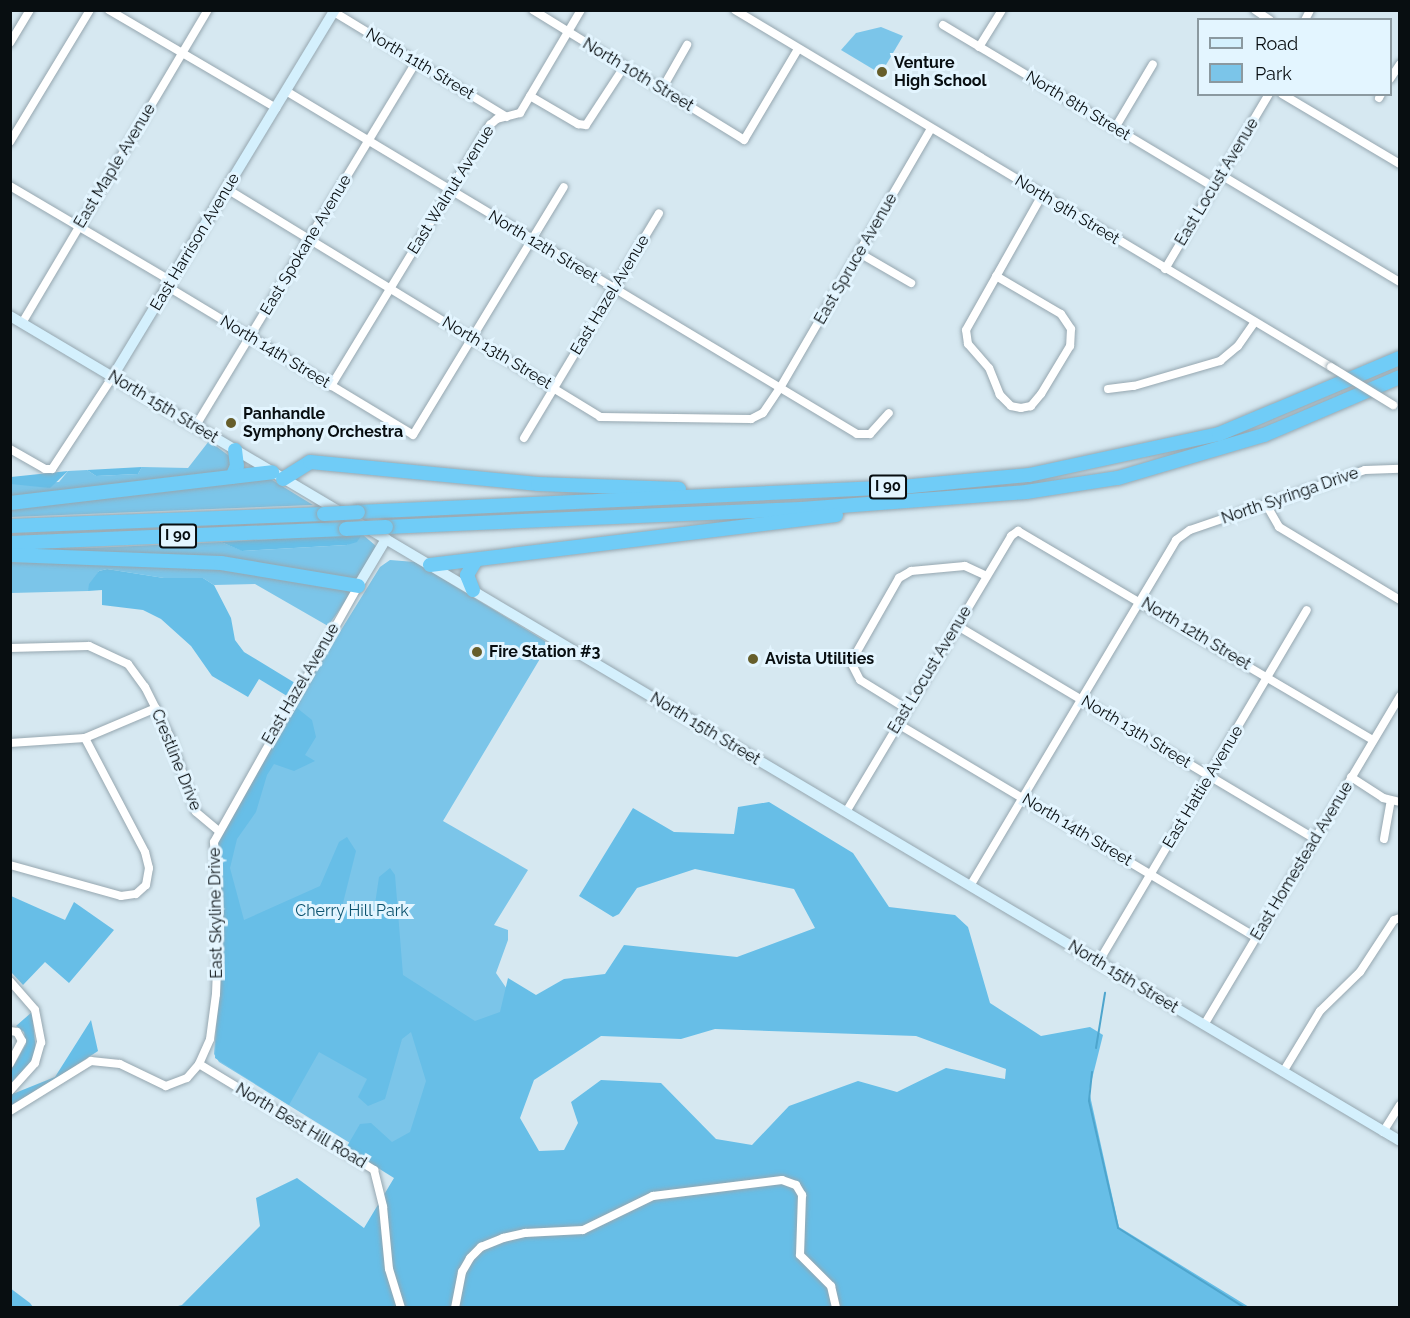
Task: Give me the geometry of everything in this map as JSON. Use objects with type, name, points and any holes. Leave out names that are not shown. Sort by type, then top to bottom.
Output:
[{"type":"highway","name":"I 90","points":[[10,526],[753,494],[1029,475],[1219,434],[1400,358]]},
{"type":"highway","name":"I 90","points":[[430,565],[1118,478],[1264,435],[1400,377]]},
{"type":"highway","points":[[232,477],[237,466],[235,450]]},
{"type":"highway","points":[[10,503],[232,477],[278,476],[310,462],[538,484],[753,494]]},
{"type":"highway","name":"I 90","points":[[10,543],[346,529],[386,533],[937,501]]},
{"type":"highway","points":[[10,555],[221,563],[358,586]]},
{"type":"highway","points":[[473,590],[467,575],[476,560]]},
{"type":"main road","name":"East Harrison Avenue","points":[[113,376],[334,11]]},
{"type":"main road","name":"North 15th Street","points":[[15,322],[113,376],[278,476],[386,533],[430,565],[1400,1141]]},
{"type":"main road","name":"East Hazel Avenue","points":[[358,586],[386,533]]},
{"type":"street","points":[[10,43],[30,10]]},
{"type":"street","points":[[10,142],[90,10]]},
{"type":"street","points":[[109,10],[276,108]]},
{"type":"street","name":"East Maple Avenue","points":[[15,322],[79,226],[208,10]]},
{"type":"street","name":"North 10th Street","points":[[533,10],[744,140],[798,49]]},
{"type":"street","name":"East Walnut Avenue","points":[[331,386],[490,125],[520,113],[581,10]]},
{"type":"street","name":"North 9th Street","points":[[735,10],[1396,407]]},
{"type":"street","points":[[979,47],[1002,10]]},
{"type":"street","name":"North 11th Street","points":[[334,11],[507,117]]},
{"type":"street","name":"North 8th Street","points":[[943,26],[1214,187]]},
{"type":"street","points":[[662,89],[687,45]]},
{"type":"street","name":"East Spokane Avenue","points":[[195,427],[416,62]]},
{"type":"street","points":[[1115,128],[1153,64]]},
{"type":"street","points":[[1394,77],[1400,64]]},
{"type":"street","points":[[530,96],[583,125],[590,122],[624,67]]},
{"type":"street","name":"North 12th Street","points":[[286,91],[613,290],[857,434],[870,434],[890,413]]},
{"type":"street","name":"East Locust Avenue","points":[[1164,269],[1268,96]]},
{"type":"street","points":[[1285,96],[1400,164]]},
{"type":"street","name":"East Spruce Avenue","points":[[780,388],[861,254],[931,129]]},
{"type":"street","points":[[1221,175],[1400,282]]},
{"type":"street","name":"North 14th Street","points":[[10,186],[79,226],[250,337],[413,435],[472,338]]},
{"type":"street","points":[[472,338],[564,187]]},
{"type":"street","name":"North 13th Street","points":[[227,189],[609,420],[751,419],[764,412],[780,388]]},
{"type":"street","points":[[996,276],[1061,314],[1071,329],[1070,346],[1041,394],[1031,406],[1021,408],[1004,401],[989,368],[966,336],[969,322],[1042,195]]},
{"type":"street","name":"East Hazel Avenue","points":[[524,438],[659,213]]},
{"type":"street","points":[[861,254],[911,283]]},
{"type":"street","points":[[1108,389],[1134,386],[1220,361],[1234,351],[1254,323]]},
{"type":"street","name":"East Harrison Avenue","points":[[10,449],[50,470],[113,376]]},
{"type":"street","name":"North Syringa Drive","points":[[1140,601],[1183,534],[1365,470],[1400,469]]},
{"type":"street","points":[[1268,506],[1279,527],[1400,600]]},
{"type":"street","name":"North 12th Street","points":[[1018,531],[1374,740]]},
{"type":"street","name":"East Locust Avenue","points":[[846,812],[986,576],[1011,536],[1018,531]]},
{"type":"street","points":[[906,709],[860,680],[852,669],[853,656],[903,574],[965,567],[986,576]]},
{"type":"street","name":"East Hazel Avenue","points":[[219,831],[358,586]]},
{"type":"street","points":[[970,886],[1140,601]]},
{"type":"street","name":"East Hattie Avenue","points":[[1098,963],[1307,610]]},
{"type":"street","name":"North 13th Street","points":[[957,625],[1315,839]]},
{"type":"street","name":"Crestline Drive","points":[[10,648],[75,645],[114,655],[133,670],[156,708],[181,764],[196,812],[219,831]]},
{"type":"street","name":"East Homestead Avenue","points":[[1204,1025],[1400,696]]},
{"type":"street","points":[[10,743],[86,738],[156,708]]},
{"type":"street","name":"North 14th Street","points":[[897,724],[1256,937]]},
{"type":"street","points":[[10,865],[125,896],[136,894],[146,885],[149,868],[145,852],[86,738]]},
{"type":"street","points":[[1351,777],[1395,802],[1384,839]]},
{"type":"street","name":"East Skyline Drive","points":[[10,1111],[91,1061],[120,1064],[166,1086],[187,1078],[199,1064],[210,1039],[215,1005],[219,920],[213,855],[219,831]]},
{"type":"street","points":[[1283,1072],[1320,1011],[1360,972],[1394,920],[1400,918]]},
{"type":"street","points":[[10,981],[35,1010],[41,1042],[35,1063],[10,1091]]},
{"type":"street","points":[[10,1031],[17,1032],[22,1041],[10,1064]]},
{"type":"street","name":"North Best Hill Road","points":[[199,1064],[374,1170],[383,1206],[389,1269],[401,1308]]},
{"type":"street","points":[[1383,1132],[1400,1105]]},
{"type":"street","points":[[455,1308],[462,1272],[470,1258],[481,1247],[503,1238],[525,1233],[584,1230],[653,1196],[782,1180],[796,1185],[802,1196],[800,1255],[831,1286],[836,1308]]},
{"type":"green space","points":[[881,27],[903,36],[883,70],[876,71],[841,50],[856,33]]},
{"type":"green space","points":[[209,441],[232,458],[228,472],[11,500],[11,484],[59,482],[68,471],[87,470],[96,476],[138,474],[142,467],[188,468]]},
{"type":"green space","points":[[142,467],[138,474],[96,476],[87,470]]},
{"type":"green space","points":[[68,471],[50,488],[11,484],[11,477]]},
{"type":"green space","points":[[269,478],[313,505],[11,517],[11,508]]},
{"type":"green space","points":[[362,534],[376,546],[359,578],[345,579],[24,551],[221,542],[243,551],[347,545]]},
{"type":"green space","points":[[362,534],[357,542],[347,545],[242,551],[221,542]]},
{"type":"green space","name":"Cherry Hill Park","points":[[390,560],[415,562],[545,641],[547,647],[443,821],[528,870],[494,925],[508,930],[508,940],[496,973],[509,992],[507,1006],[397,1172],[219,1062],[214,1054],[224,919],[217,852],[270,745],[380,567]]},
{"type":"green space","points":[[10,562],[191,565],[258,573],[352,592],[328,626],[255,584],[214,585],[203,578],[164,578],[107,569],[99,571],[88,591],[11,593]]},
{"type":"green space","points":[[107,569],[164,578],[203,578],[214,585],[231,618],[235,640],[244,652],[295,683],[287,696],[259,679],[248,697],[212,676],[191,646],[161,619],[143,610],[102,605],[102,590],[88,591],[89,584],[99,571]]},
{"type":"green space","points":[[297,708],[312,720],[316,737],[305,755],[315,761],[294,771],[274,764],[267,775],[256,812],[237,839],[230,868],[244,920],[320,886],[339,842],[347,837],[356,851],[342,907],[360,914],[375,904],[379,877],[390,868],[395,875],[403,975],[475,1021],[500,1012],[508,978],[536,995],[564,979],[605,974],[624,945],[737,957],[815,928],[794,889],[695,869],[637,888],[619,914],[613,917],[579,896],[633,808],[674,832],[734,834],[738,807],[769,802],[853,853],[889,907],[955,915],[968,927],[990,1003],[1041,1036],[1090,1027],[1103,1035],[1089,1091],[1119,1227],[1249,1307],[170,1308],[182,1305],[260,1226],[256,1198],[297,1178],[364,1228],[394,1178],[346,1148],[360,1124],[371,1123],[392,1142],[410,1132],[426,1081],[411,1032],[402,1039],[385,1099],[368,1106],[358,1097],[367,1079],[319,1052],[289,1105],[215,1058],[224,919],[218,841],[290,710]],"holes":[[[715,1029],[916,1036],[1006,1069],[1005,1079],[946,1068],[897,1092],[858,1081],[789,1106],[752,1145],[716,1139],[661,1083],[601,1080],[571,1102],[578,1123],[564,1150],[539,1151],[520,1118],[534,1080],[601,1036],[681,1039]]]},
{"type":"green space","points":[[11,896],[65,920],[74,902],[114,930],[69,983],[45,962],[23,985],[11,972]]},
{"type":"green space","points":[[32,1012],[36,1051],[28,1067],[11,1083],[11,1070],[26,1044],[24,1032],[16,1026]]},
{"type":"green space","points":[[91,1020],[98,1051],[11,1108],[11,1091],[15,1093],[55,1077]]},
{"type":"green space","points":[[10,1288],[30,1303],[33,1307],[11,1307]]},
{"type":"waterway","points":[[1096,1048],[1105,993]]},
{"type":"waterway","points":[[1092,1072],[1089,1101],[1118,1228],[1245,1308]]},
{"type":"place","name":"Venture High School","points":[[882,72]]},
{"type":"place","name":"Panhandle Symphony Orchestra","points":[[231,423]]},
{"type":"place","name":"Fire Station #3","points":[[477,652]]},
{"type":"place","name":"Avista Utilities","points":[[753,659]]}]
